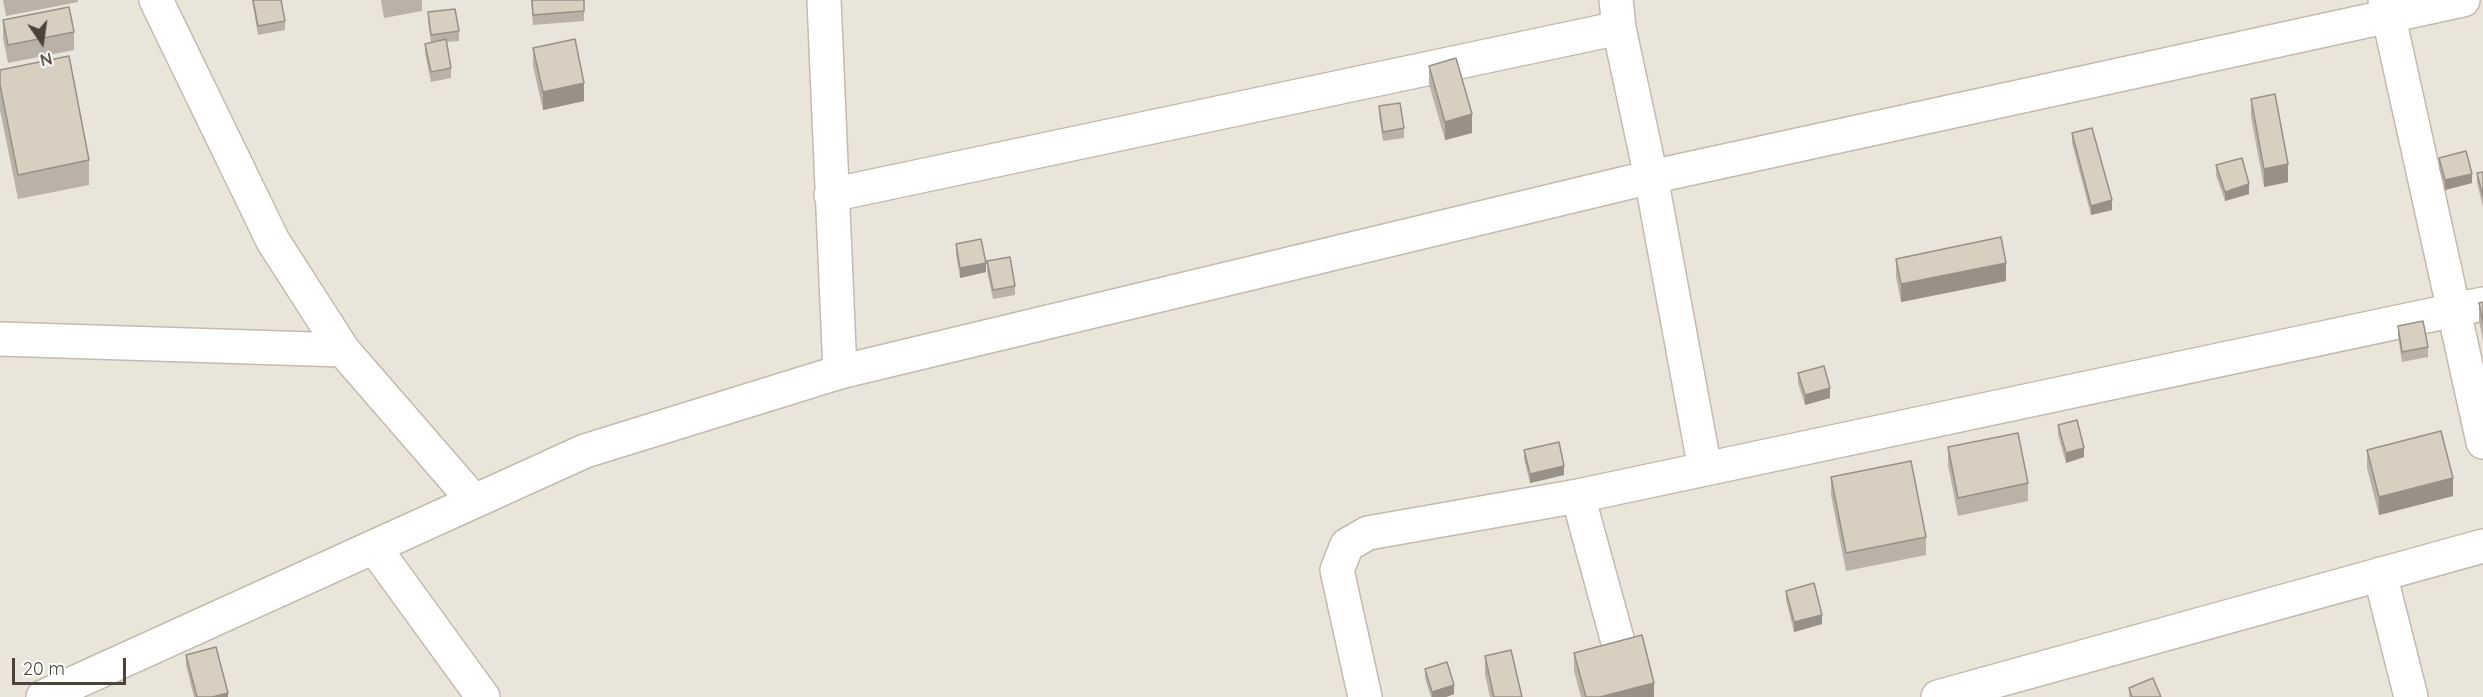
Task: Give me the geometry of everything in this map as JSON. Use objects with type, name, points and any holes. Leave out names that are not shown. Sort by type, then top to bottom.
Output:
[{"type":"street","points":[[156,0],[273,242],[343,350],[474,501]]},
{"type":"street","points":[[824,0],[840,372]]},
{"type":"street","points":[[43,697],[585,451],[840,372],[1651,177],[2387,9],[2463,0]]},
{"type":"street","points":[[2387,9],[2468,307],[2483,442]]},
{"type":"street","points":[[831,195],[1618,14],[1706,469]]},
{"type":"street","points":[[1365,697],[1337,570],[1347,545],[1368,533],[1578,496],[2468,307]]},
{"type":"street","points":[[0,339],[343,350]]},
{"type":"street","points":[[1578,496],[1633,697]]},
{"type":"street","points":[[1938,697],[2483,546]]},
{"type":"street","points":[[374,547],[483,697]]},
{"type":"street","points":[[2380,574],[2411,697]]},
{"type":"shaded area","points":[[0,0],[2483,0],[2483,697],[0,697]]},
{"type":"building","points":[[253,0],[281,0],[285,21],[258,26]]},
{"type":"building","points":[[532,0],[584,0],[584,11],[533,15]]},
{"type":"building","points":[[69,7],[74,32],[8,45],[3,20]]},
{"type":"building","points":[[455,9],[459,31],[431,35],[428,12]]},
{"type":"building","points":[[446,39],[451,68],[431,72],[425,44]]},
{"type":"building","points":[[575,39],[584,83],[543,92],[533,48]]},
{"type":"building","points":[[69,56],[89,160],[18,175],[0,85],[0,70]]},
{"type":"building","points":[[1456,58],[1472,114],[1445,122],[1429,66]]},
{"type":"building","points":[[2275,94],[2288,164],[2264,169],[2251,99]]},
{"type":"building","points":[[1400,103],[1404,128],[1383,132],[1379,106]]},
{"type":"building","points":[[2092,128],[2112,200],[2091,206],[2072,133]]},
{"type":"building","points":[[2466,151],[2472,174],[2445,180],[2439,158]]},
{"type":"building","points":[[2242,158],[2249,184],[2225,192],[2216,165]]},
{"type":"building","points":[[2483,172],[2483,197],[2477,173]]},
{"type":"building","points":[[2001,237],[2006,263],[1901,284],[1896,259]]},
{"type":"building","points":[[981,239],[986,263],[960,268],[956,244]]},
{"type":"building","points":[[1010,257],[1015,286],[993,290],[987,261]]},
{"type":"building","points":[[2483,302],[2483,323],[2479,303]]},
{"type":"building","points":[[2423,321],[2428,347],[2402,352],[2398,326]]},
{"type":"building","points":[[1824,366],[1830,388],[1805,395],[1798,373]]},
{"type":"building","points":[[2077,420],[2084,448],[2066,453],[2058,425]]},
{"type":"building","points":[[2441,431],[2453,478],[2379,497],[2367,450]]},
{"type":"building","points":[[2018,433],[2028,483],[1958,498],[1948,447]]},
{"type":"building","points":[[1559,442],[1564,466],[1530,474],[1524,450]]},
{"type":"building","points":[[1911,461],[1926,537],[1846,553],[1831,477]]},
{"type":"building","points":[[1814,583],[1822,615],[1794,622],[1786,591]]},
{"type":"building","points":[[1642,635],[1654,683],[1600,697],[1586,697],[1574,653]]},
{"type":"building","points":[[216,647],[228,693],[212,697],[197,697],[186,655]]},
{"type":"building","points":[[1511,650],[1522,697],[1494,697],[1485,656]]},
{"type":"building","points":[[1447,662],[1454,685],[1432,692],[1425,669]]},
{"type":"building","points":[[2153,678],[2161,697],[2132,697],[2129,688]]}]
